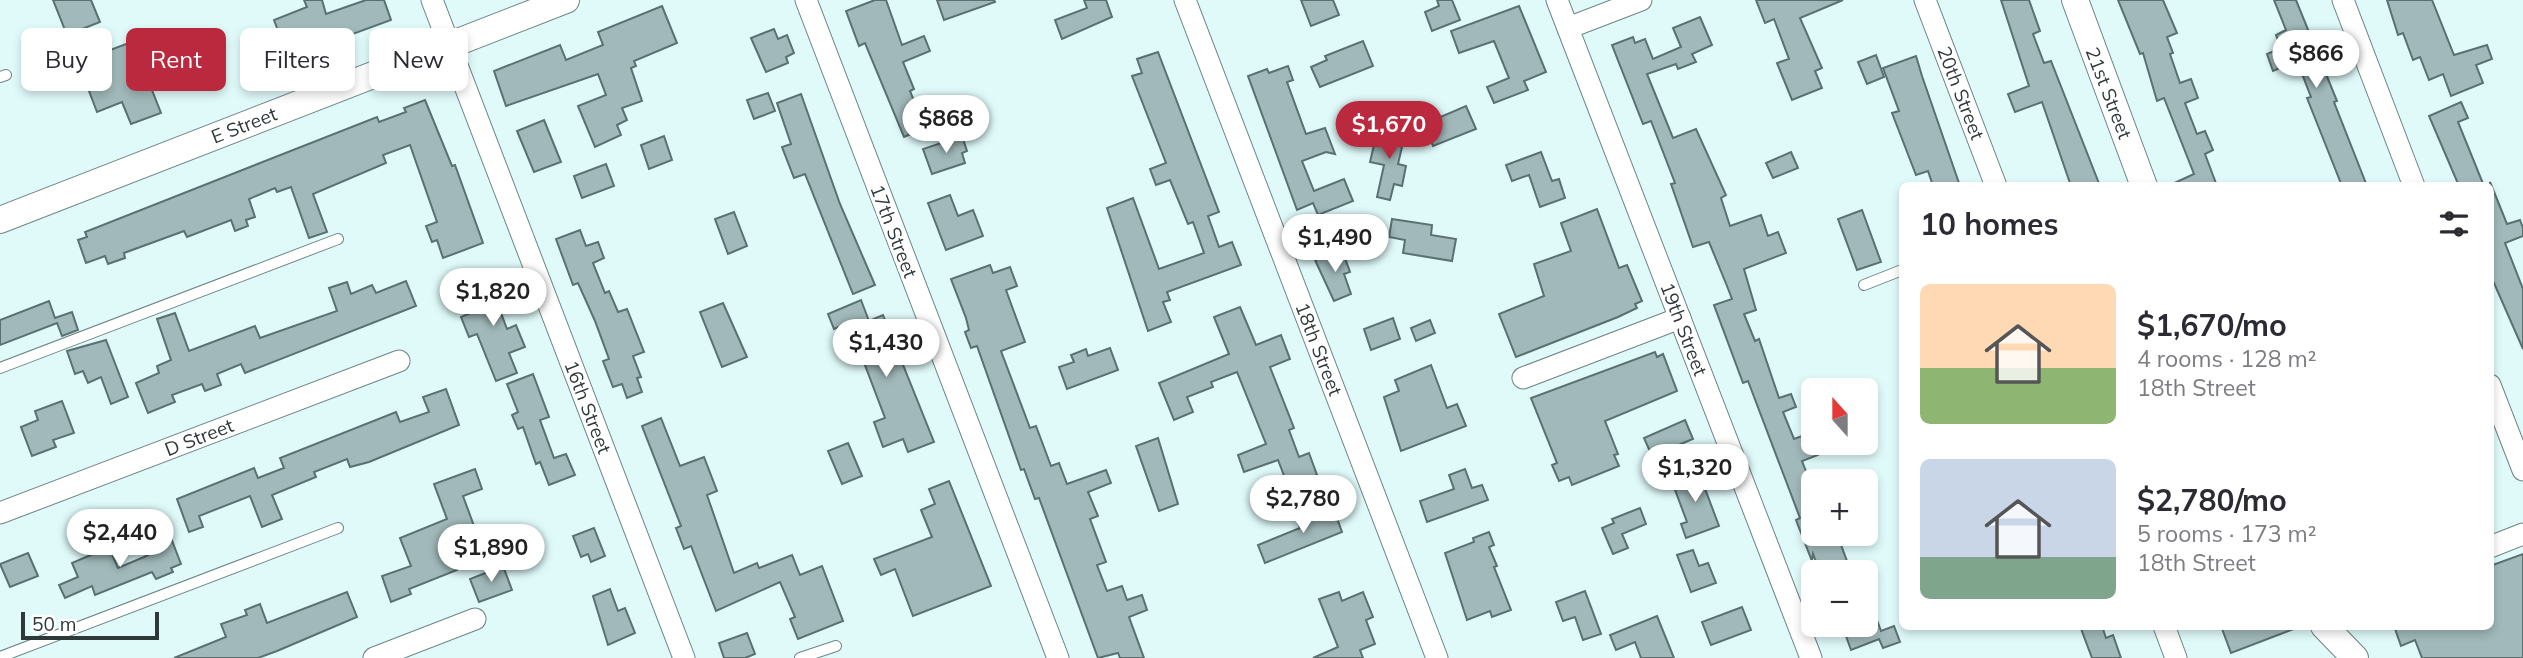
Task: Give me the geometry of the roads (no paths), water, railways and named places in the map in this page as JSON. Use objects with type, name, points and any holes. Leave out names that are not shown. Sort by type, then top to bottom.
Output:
[{"type":"street","name":"16th Street","points":[[432,0],[443,28]]},
{"type":"street","name":"E Street","points":[[468,38],[566,0]]},
{"type":"street","name":"17th Street","points":[[806,0],[1058,658]]},
{"type":"street","name":"18th Street","points":[[1185,0],[1437,658]]},
{"type":"street","name":"19th Street","points":[[1557,0],[1811,658]]},
{"type":"street","points":[[1568,29],[1641,0]]},
{"type":"street","name":"20th Street","points":[[1925,0],[1994,182]]},
{"type":"street","name":"21st Street","points":[[2075,0],[2143,182]]},
{"type":"street","points":[[2343,0],[2412,182]]},
{"type":"street","name":"E Street","points":[[0,220],[369,76]]},
{"type":"street","name":"16th Street","points":[[467,91],[684,658]]},
{"type":"street","points":[[1523,378],[1679,318]]},
{"type":"street","name":"D Street","points":[[0,513],[399,362]]},
{"type":"street","points":[[2494,395],[2523,470]]},
{"type":"street","points":[[2494,545],[2523,534]]},
{"type":"street","points":[[374,658],[475,620]]},
{"type":"street","points":[[2166,630],[2176,658]]},
{"type":"street","points":[[2328,630],[2355,658]]},
{"type":"lane","points":[[0,368],[338,239]]},
{"type":"lane","points":[[1864,285],[1899,271]]},
{"type":"lane","points":[[0,657],[338,528]]},
{"type":"lane","points":[[800,658],[836,646]]}]
